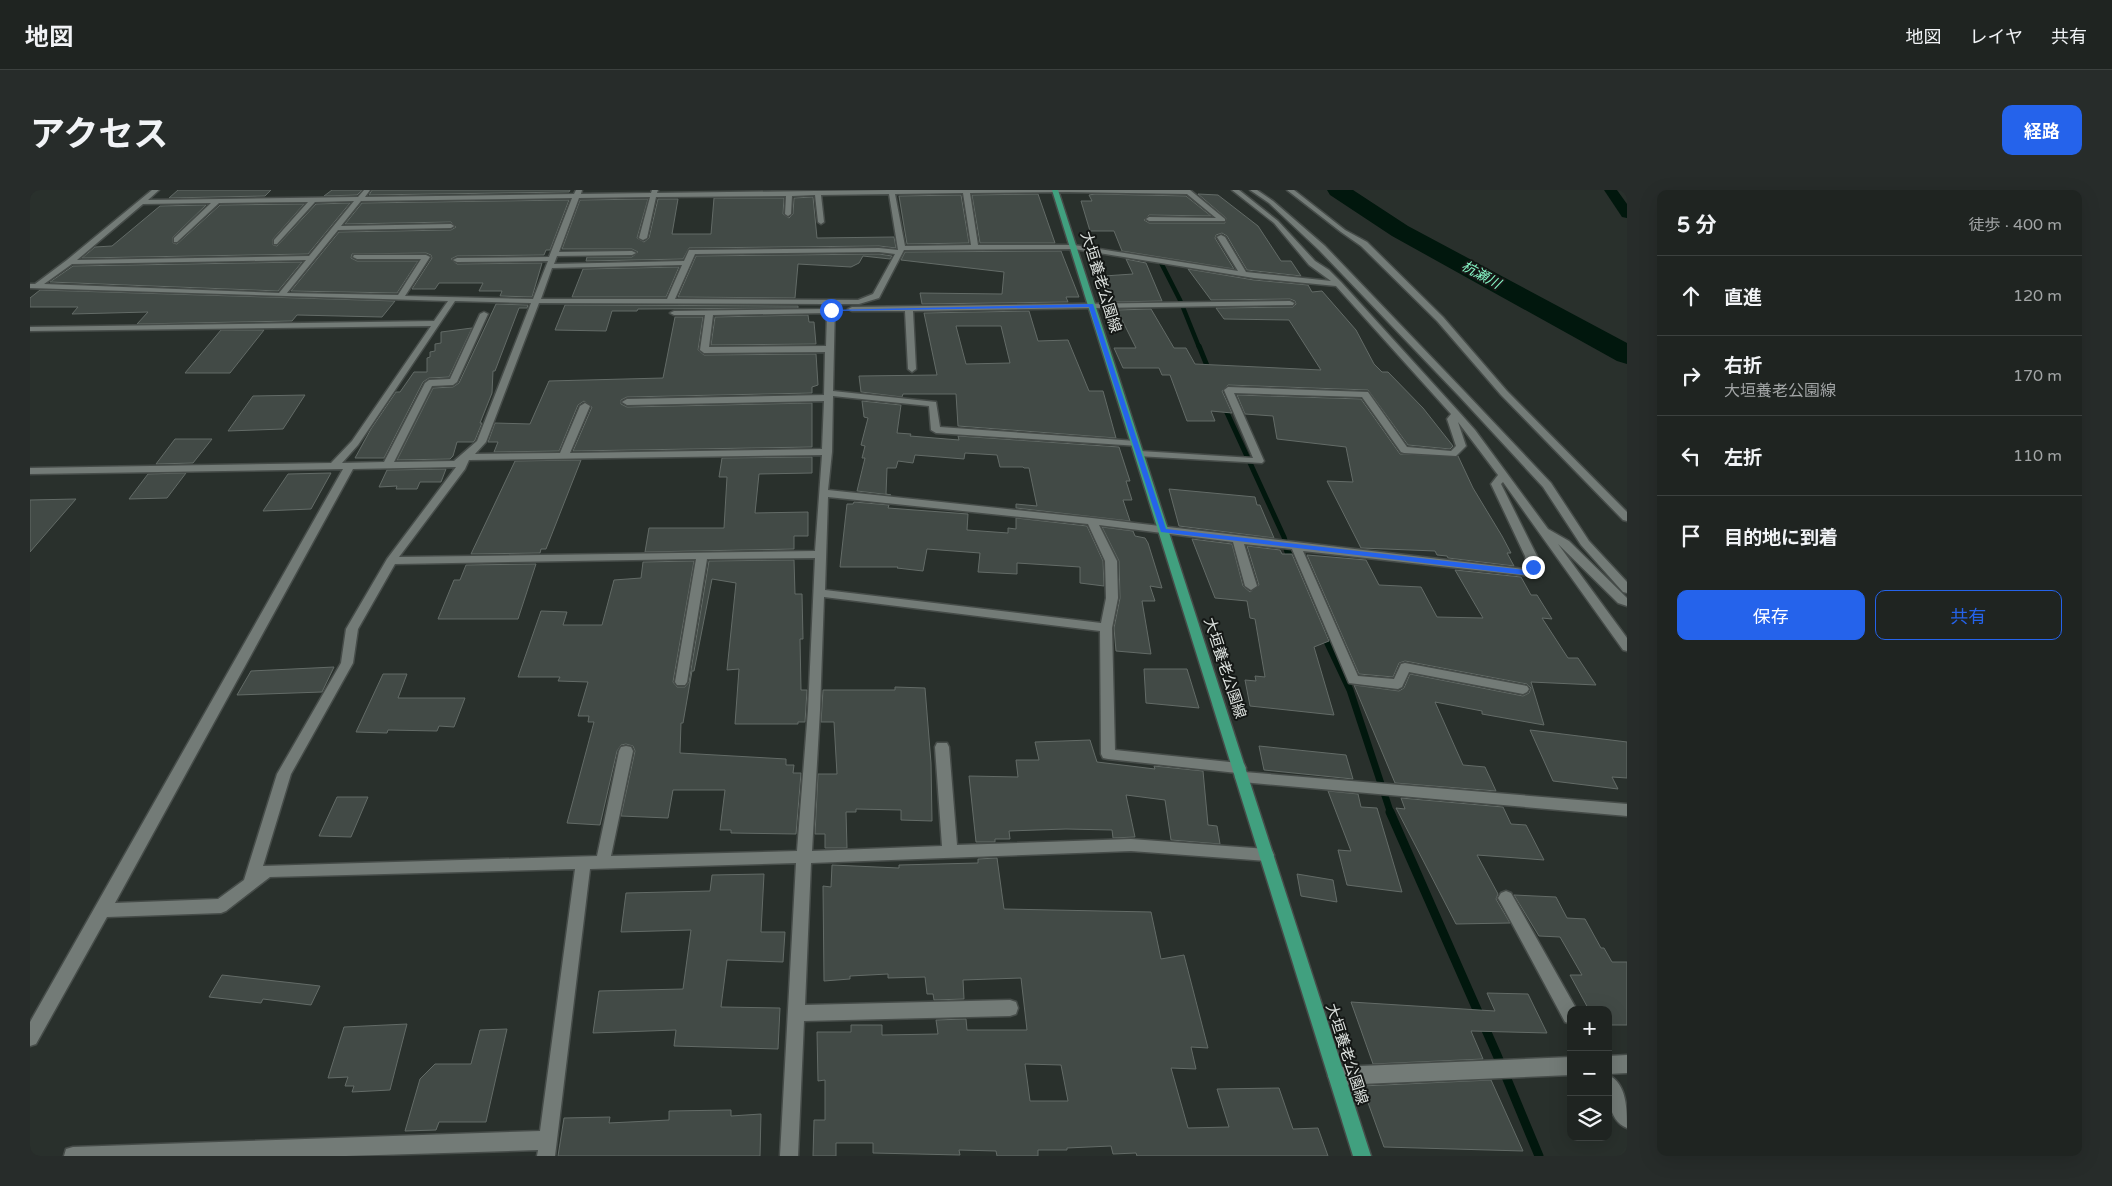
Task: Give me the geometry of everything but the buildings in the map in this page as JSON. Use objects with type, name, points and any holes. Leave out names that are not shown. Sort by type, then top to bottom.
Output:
[{"type":"main road","name":"大垣養老公園線","points":[[1056,190],[1362,1156]]},
{"type":"street","points":[[34,286],[70,262],[156,190]]},
{"type":"street","points":[[239,201],[250,190]]},
{"type":"street","points":[[267,201],[277,190]]},
{"type":"street","points":[[281,295],[367,190]]},
{"type":"street","points":[[501,198],[506,190]]},
{"type":"street","points":[[30,471],[455,464],[463,460],[481,442],[579,190]]},
{"type":"street","points":[[141,202],[576,198],[654,194],[766,193],[789,195],[1056,190],[1188,191],[1223,220],[1149,219]]},
{"type":"street","points":[[1235,190],[1276,222],[1312,263],[1326,272],[1338,284],[1472,432],[1627,648]]},
{"type":"street","points":[[1252,190],[1271,202],[1322,248],[1462,394],[1547,485],[1585,542],[1627,589]]},
{"type":"street","points":[[1290,190],[1343,231],[1364,244],[1440,318],[1504,393],[1627,518]]},
{"type":"street","points":[[966,191],[975,247]]},
{"type":"street","points":[[34,286],[400,298],[670,301],[831,308],[876,296],[901,250],[891,192]]},
{"type":"street","points":[[643,238],[654,194]]},
{"type":"street","points":[[818,194],[821,222]]},
{"type":"street","points":[[788,214],[789,195]]},
{"type":"street","points":[[277,242],[314,200]]},
{"type":"street","points":[[177,240],[217,201]]},
{"type":"street","points":[[336,228],[451,226]]},
{"type":"street","points":[[1221,237],[1243,274]]},
{"type":"street","points":[[670,301],[692,252],[1074,247],[1243,274],[1338,284]]},
{"type":"street","points":[[553,259],[632,253]]},
{"type":"street","points":[[357,257],[426,257],[400,298]]},
{"type":"street","points":[[70,262],[312,258]]},
{"type":"street","points":[[457,260],[553,259],[687,263]]},
{"type":"street","points":[[334,466],[355,443],[453,299]]},
{"type":"street","points":[[674,313],[831,308],[1290,303]]},
{"type":"street","points":[[789,1156],[804,857],[814,710],[823,493],[827,452],[831,308]]},
{"type":"street","points":[[909,308],[912,368]]},
{"type":"street","points":[[709,313],[704,350],[830,349]]},
{"type":"street","points":[[388,465],[429,383],[453,382],[484,314]]},
{"type":"street","points":[[30,329],[437,323]]},
{"type":"street","points":[[627,402],[829,395],[932,404],[936,430],[1259,461],[1228,390],[1365,394],[1404,450],[1453,454],[1461,446],[1452,419],[1456,414]]},
{"type":"street","points":[[564,456],[584,406]]},
{"type":"street","points":[[463,460],[564,456],[827,452]]},
{"type":"street","points":[[250,884],[284,774],[347,663],[352,629],[391,562],[461,467],[463,460]]},
{"type":"street","points":[[30,1038],[104,910],[212,710],[350,465]]},
{"type":"street","points":[[823,493],[1092,520],[1526,573],[1533,567],[1531,556],[1496,484],[1504,475]]},
{"type":"street","points":[[1092,520],[1111,561],[1112,598],[1106,628],[1108,754],[1241,772],[1627,810]]},
{"type":"street","points":[[1544,531],[1565,542],[1622,600],[1627,602]]},
{"type":"street","points":[[1236,539],[1252,586]]},
{"type":"street","points":[[1296,546],[1353,680],[1398,684],[1405,667],[1523,690]]},
{"type":"street","points":[[391,562],[821,554]]},
{"type":"street","points":[[681,682],[702,556]]},
{"type":"street","points":[[819,593],[1106,628]]},
{"type":"street","points":[[942,747],[950,851]]},
{"type":"street","points":[[603,861],[626,751]]},
{"type":"street","points":[[104,910],[221,906],[267,872],[603,861],[804,857],[1130,844],[1267,855]]},
{"type":"street","points":[[73,1156],[547,1148],[583,862]]},
{"type":"street","points":[[1506,898],[1567,1009]]},
{"type":"street","points":[[796,1013],[1010,1008]]},
{"type":"street","points":[[1612,1065],[1627,1064]]},
{"type":"street","points":[[1337,1076],[1567,1066]]},
{"type":"street","points":[[1612,1091],[1627,1119]]},
{"type":"waterway","name":"杭瀬川","points":[[1338,190],[1400,231],[1627,355]]},
{"type":"waterway","points":[[1610,190],[1627,214]]},
{"type":"waterway","points":[[1154,249],[1180,300],[1199,347]]},
{"type":"waterway","points":[[1199,346],[1210,373]]},
{"type":"waterway","points":[[1223,404],[1284,537],[1288,550]]},
{"type":"waterway","points":[[1287,549],[1291,561]]},
{"type":"waterway","points":[[1324,635],[1350,690],[1391,814]]},
{"type":"waterway","points":[[1390,812],[1497,1055],[1539,1156]]},
{"type":"route","points":[[831,310],[1091,305],[1164,530],[1526,573],[1533,567]]}]
